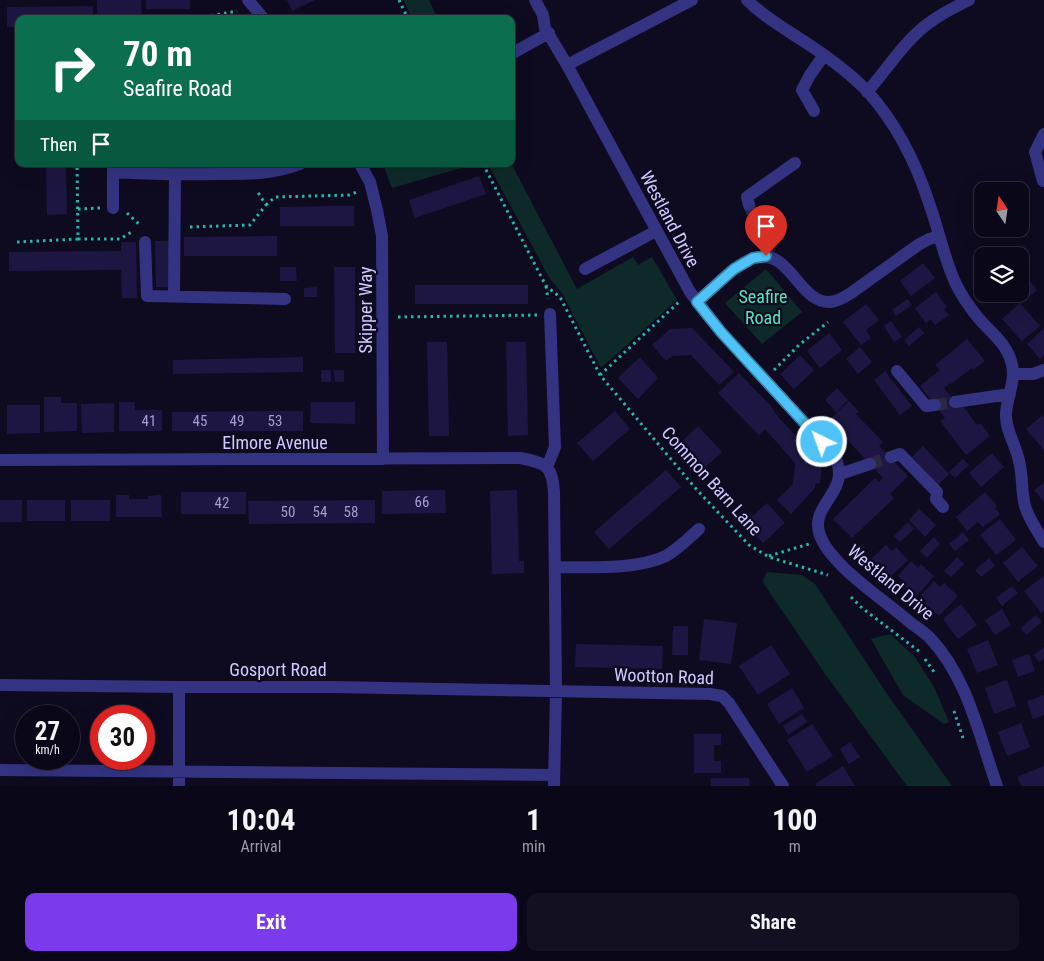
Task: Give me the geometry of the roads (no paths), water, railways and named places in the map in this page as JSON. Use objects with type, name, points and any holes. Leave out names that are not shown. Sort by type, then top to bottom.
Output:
[{"type":"street","name":"Westland Drive","points":[[535,0],[543,15],[547,31],[694,297],[721,332],[834,455],[840,474],[833,493],[818,518],[817,527],[821,540],[828,551],[854,578],[929,638],[947,659],[970,708],[997,786]]},
{"type":"street","points":[[567,65],[692,0]]},
{"type":"street","points":[[747,0],[769,18],[843,69],[867,92],[888,118],[905,146],[930,206],[955,282],[965,300],[1006,349],[1012,363],[1013,374],[1006,414],[1007,423],[1019,460],[1025,506],[1031,522],[1044,542]]},
{"type":"street","points":[[867,92],[919,31],[938,16],[969,0]]},
{"type":"street","points":[[252,4],[261,15]]},
{"type":"street","points":[[515,51],[547,31]]},
{"type":"street","points":[[814,111],[802,90],[824,55]]},
{"type":"street","points":[[1043,180],[1035,152],[1044,134]]},
{"type":"street","points":[[749,205],[747,197],[795,162]]},
{"type":"street","points":[[113,208],[113,168],[174,175],[263,174],[292,167]]},
{"type":"street","name":"Skipper Way","points":[[361,167],[371,187],[382,236],[384,459]]},
{"type":"street","points":[[174,175],[174,296]]},
{"type":"street","points":[[757,223],[768,245],[766,256]]},
{"type":"street","points":[[585,269],[656,231]]},
{"type":"street","points":[[694,297],[753,258],[766,256],[790,271],[807,292],[814,297],[829,302],[840,300],[918,245],[939,236]]},
{"type":"street","points":[[145,242],[147,296],[285,299]]},
{"type":"street","points":[[0,770],[180,772],[453,780],[554,780],[556,567],[553,478],[547,467],[554,447],[550,314]]},
{"type":"street","points":[[1013,374],[1032,374],[1044,370]]},
{"type":"street","points":[[897,371],[926,406],[934,405]]},
{"type":"street","points":[[955,402],[1010,394]]},
{"type":"street","points":[[891,457],[900,454],[938,492],[936,499],[943,507]]},
{"type":"street","name":"Elmore Avenue","points":[[0,460],[520,458],[538,461],[547,467]]},
{"type":"street","points":[[840,474],[870,464]]},
{"type":"street","points":[[556,567],[624,566],[644,563],[667,555],[700,530]]},
{"type":"street","name":"Gosport Road","points":[[0,685],[332,687],[556,691]]},
{"type":"street","points":[[179,687],[179,786]]},
{"type":"street","name":"Wootton Road","points":[[556,691],[710,694],[722,696],[729,703],[783,786]]},
{"type":"tunnel","points":[[749,205],[757,223]]},
{"type":"tunnel","points":[[935,405],[955,402]]},
{"type":"tunnel","points":[[870,464],[891,457]]},
{"type":"park label","name":"Seafire Road","points":[[763,306]]}]
